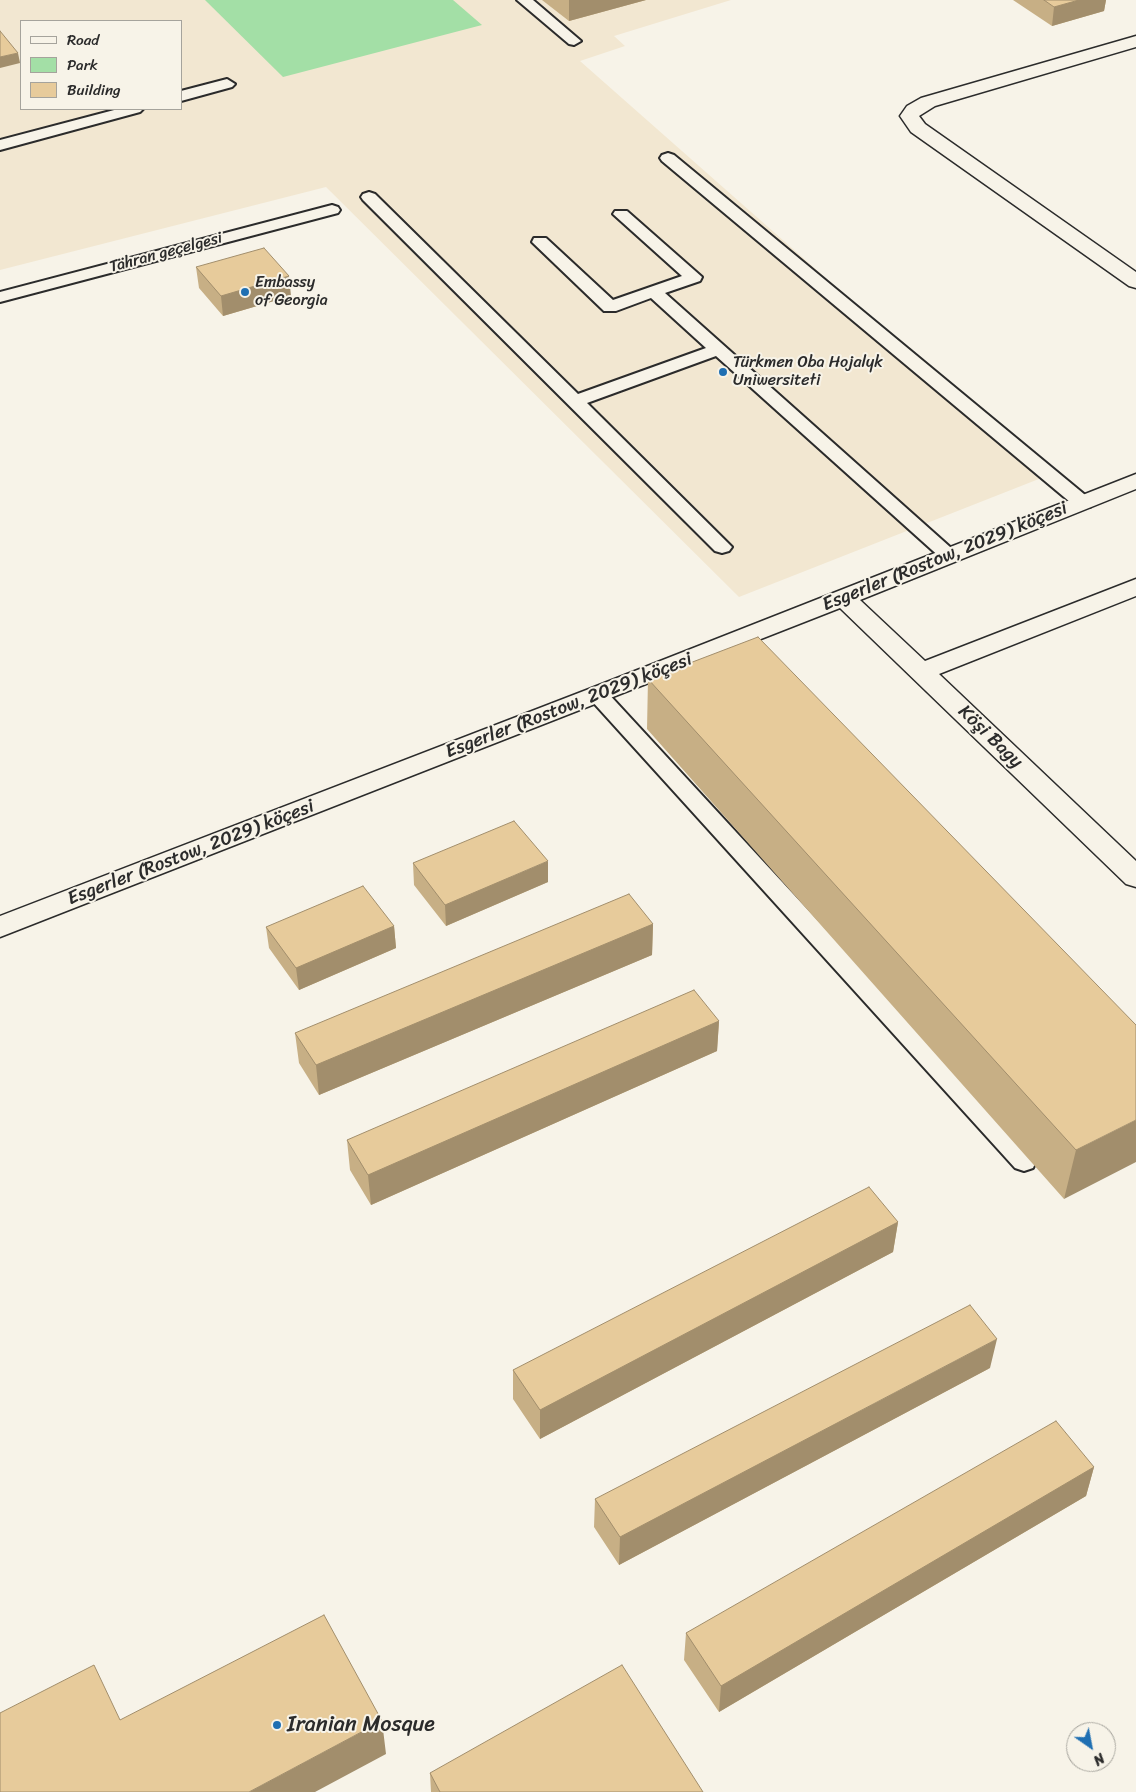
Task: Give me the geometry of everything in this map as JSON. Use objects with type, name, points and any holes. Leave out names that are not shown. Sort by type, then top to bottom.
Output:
[{"type":"street","points":[[1136,40],[928,102],[914,110],[909,116],[918,128],[1136,282]]},
{"type":"street","name":"Esgerler (Rostow, 2029) köçesi","points":[[0,927],[598,695],[1136,481]]},
{"type":"street","points":[[921,672],[1136,587]]},
{"type":"street","name":"Köşi Bagy","points":[[843,598],[1136,877]]},
{"type":"lane","points":[[524,0],[574,41]]},
{"type":"lane","points":[[182,96],[227,84]]},
{"type":"lane","points":[[0,145],[131,110]]},
{"type":"lane","points":[[668,158],[1083,503]]},
{"type":"lane","points":[[369,197],[722,547]]},
{"type":"lane","name":"Tähran geçelgesi","points":[[0,297],[332,210]]},
{"type":"lane","points":[[540,242],[610,307],[694,276],[621,214]]},
{"type":"lane","points":[[654,292],[949,555]]},
{"type":"lane","points":[[576,401],[719,349]]},
{"type":"lane","points":[[598,695],[1024,1161]]},
{"type":"shaded area","name":"Türkmen Oba Hojalyk Uniwersiteti","points":[[0,0],[731,0],[614,36],[625,46],[580,61],[1049,475],[739,597],[326,187],[0,270]]},
{"type":"green space","points":[[205,0],[453,0],[482,25],[283,77]]},
{"type":"building","points":[[1044,0],[1079,0],[1054,7]]},
{"type":"building","points":[[0,31],[18,53],[0,57]]},
{"type":"building","points":[[264,248],[289,276],[221,296],[196,267]]},
{"type":"building","points":[[758,637],[1136,1025],[1136,1120],[1076,1150],[648,679]]},
{"type":"building","points":[[514,821],[548,861],[445,905],[413,863]]},
{"type":"building","points":[[363,886],[394,926],[296,968],[266,927]]},
{"type":"building","points":[[629,894],[653,924],[316,1065],[295,1033]]},
{"type":"building","points":[[694,990],[719,1021],[368,1175],[347,1140]]},
{"type":"building","points":[[869,1187],[898,1222],[540,1410],[513,1370]]},
{"type":"building","points":[[970,1305],[997,1339],[620,1537],[595,1499]]},
{"type":"building","points":[[1056,1421],[1094,1467],[721,1686],[686,1633]]},
{"type":"building","name":"Iranian Mosque","points":[[324,1615],[382,1721],[249,1792],[0,1792],[0,1713],[94,1665],[120,1720]]},
{"type":"building","points":[[622,1665],[703,1792],[440,1792],[430,1773]]},
{"type":"place","name":"Embassy of Georgia","points":[[245,292]]},
{"type":"place","name":"Türkmen Oba Hojalyk Uniwersiteti","points":[[723,372]]},
{"type":"place","name":"Iranian Mosque","points":[[277,1725]]}]
